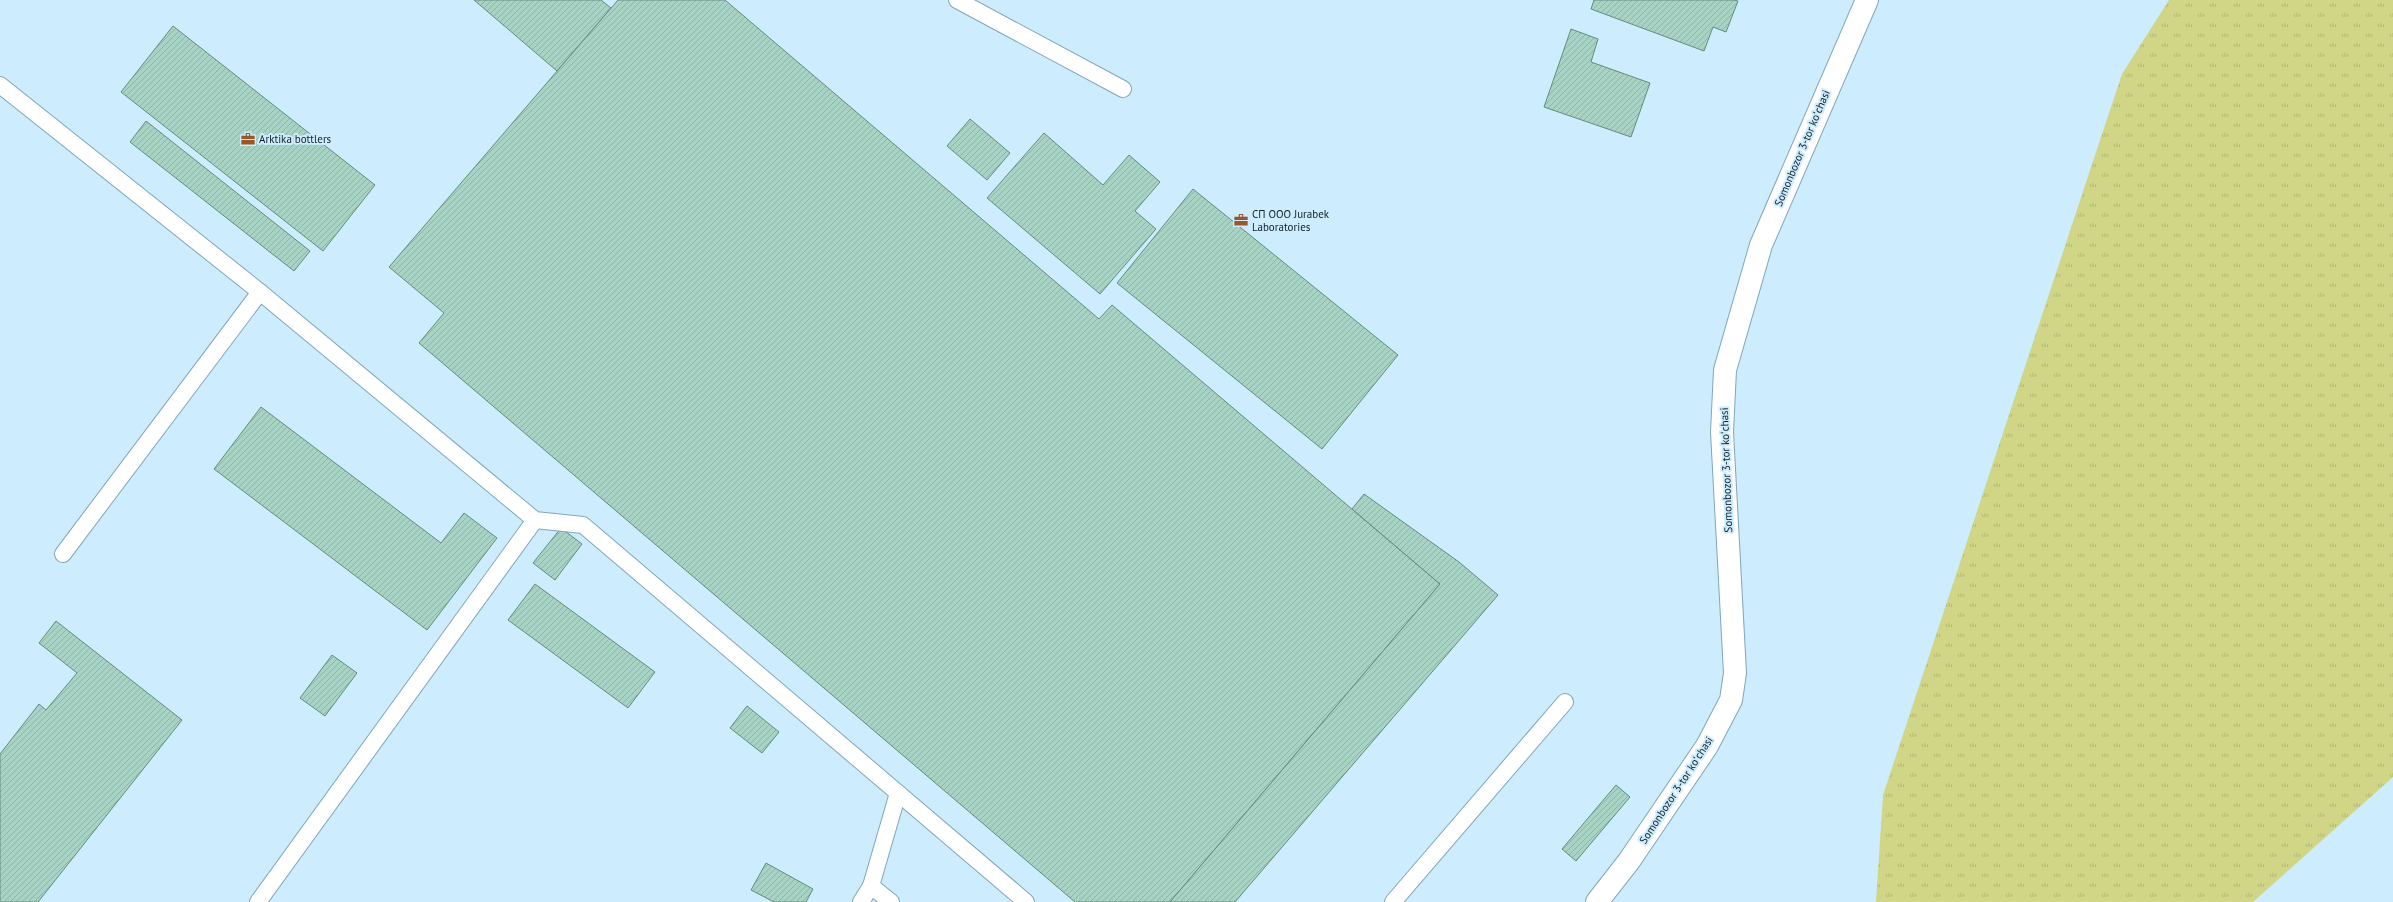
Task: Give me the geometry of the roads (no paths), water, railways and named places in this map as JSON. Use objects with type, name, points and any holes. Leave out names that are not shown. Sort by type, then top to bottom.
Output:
[{"type":"street","name":"Somonbozor 3-tor koʻchasi","points":[[1597,902],[1629,861],[1707,746],[1731,700],[1735,673],[1722,432],[1725,370],[1761,245],[1867,0]]},
{"type":"lane","points":[[957,0],[1123,89]]},
{"type":"lane","points":[[0,85],[260,292],[535,520],[583,525],[1026,902]]},
{"type":"lane","points":[[63,554],[260,292]]},
{"type":"lane","points":[[258,902],[535,520]]},
{"type":"lane","points":[[1393,902],[1565,702]]},
{"type":"lane","points":[[861,902],[871,886],[898,793]]},
{"type":"lane","points":[[871,886],[891,902]]},
{"type":"place","name":"Arktika bottlers","points":[[248,139]]},
{"type":"place","name":"СП ООО Jurabek Laboratories","points":[[1241,220]]}]
